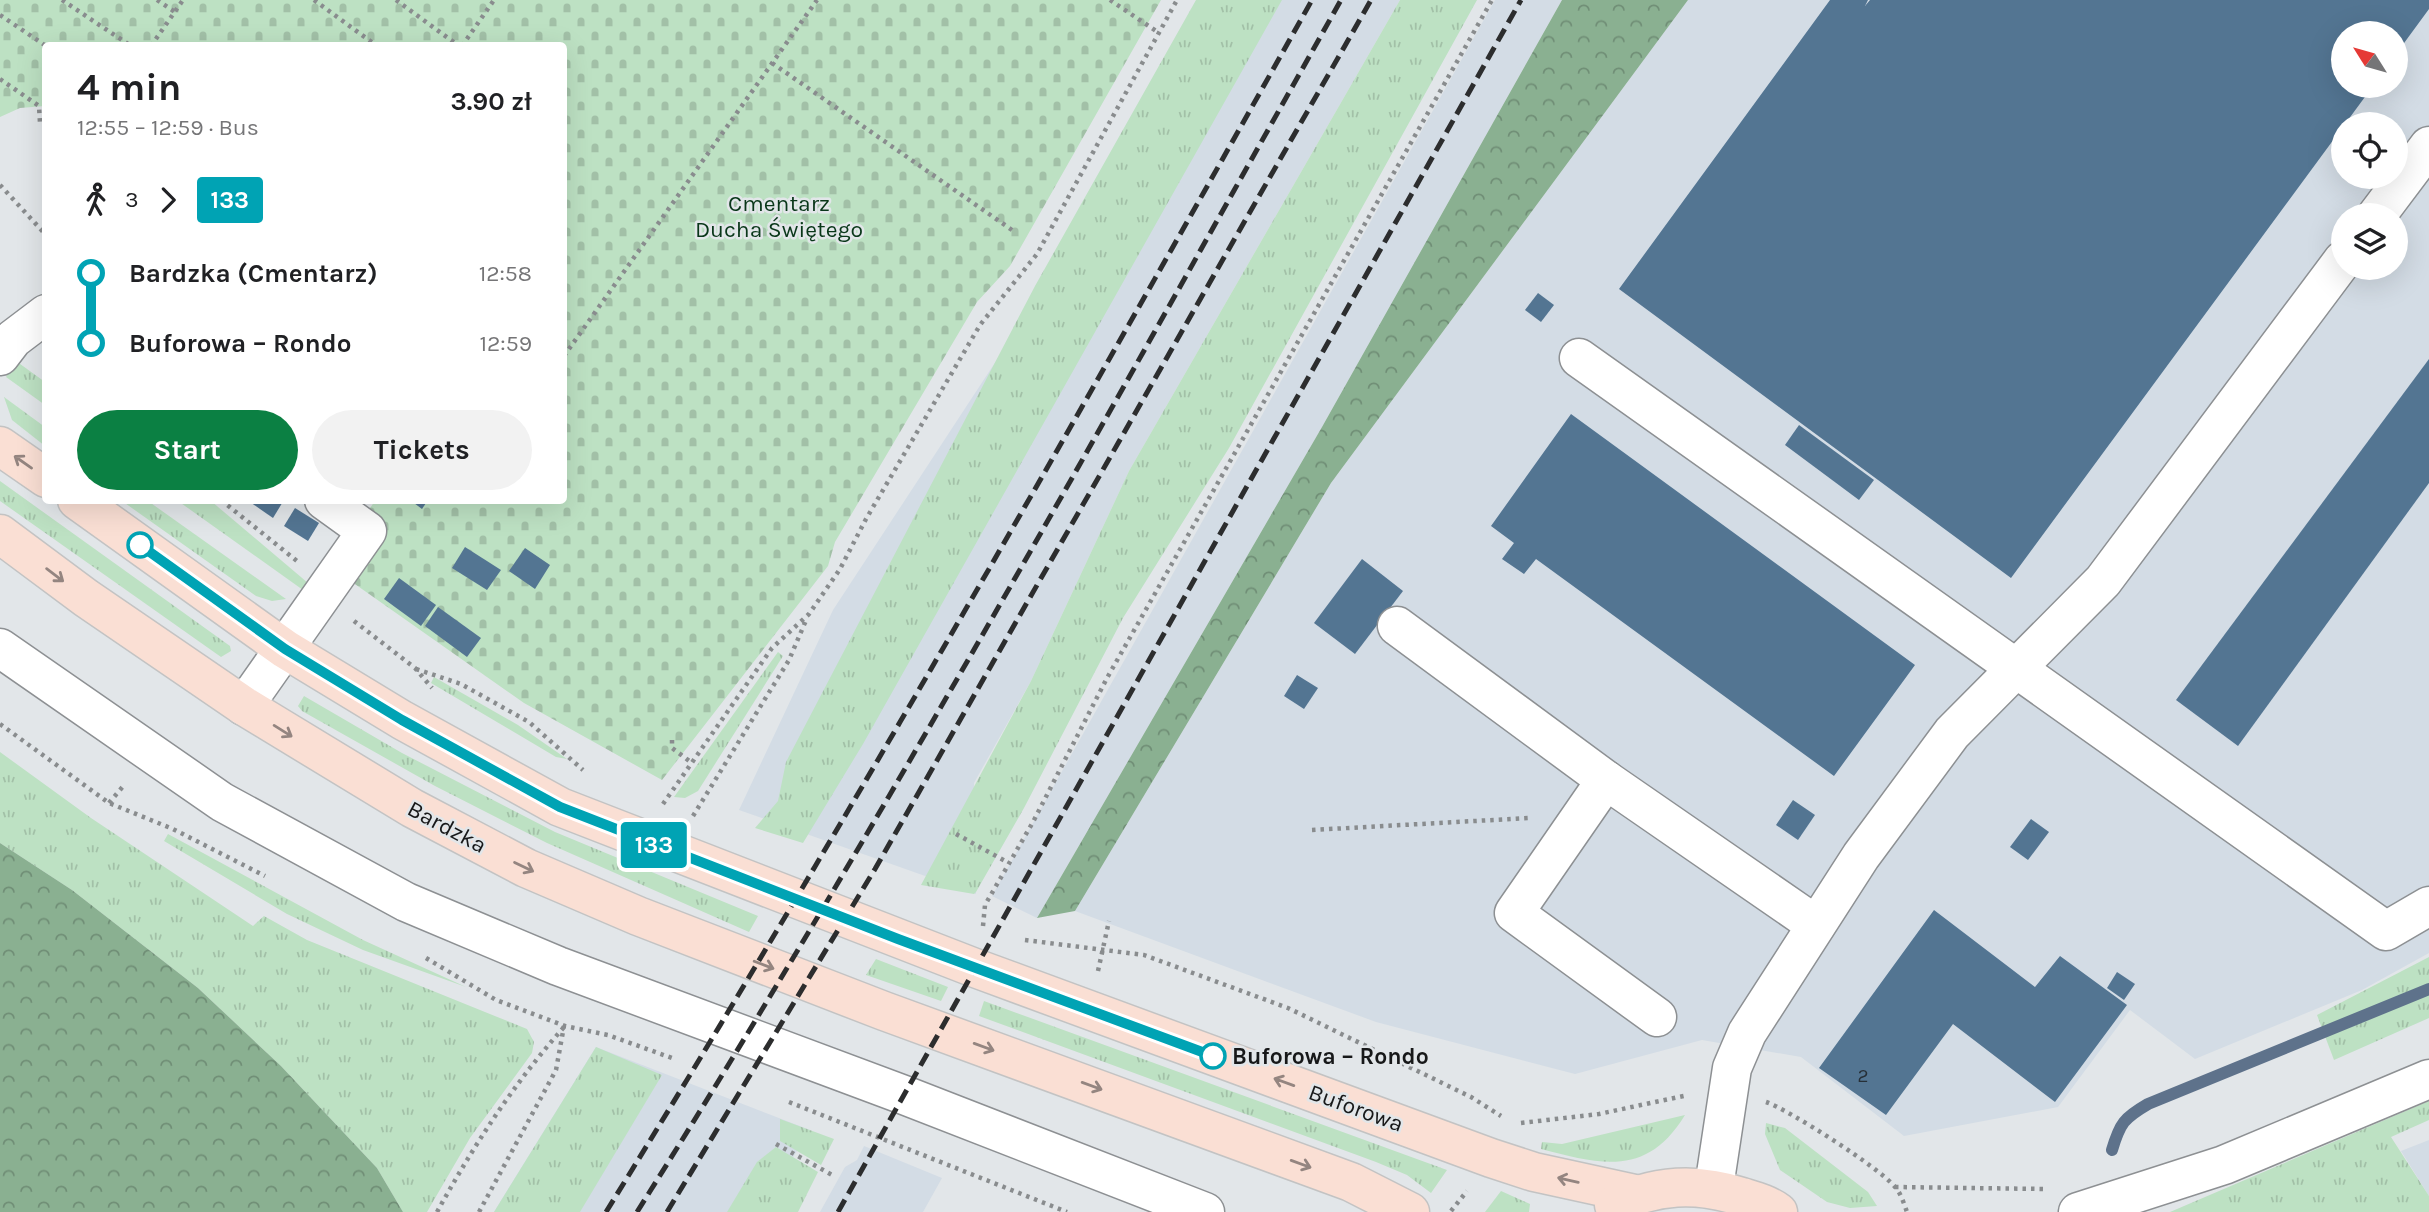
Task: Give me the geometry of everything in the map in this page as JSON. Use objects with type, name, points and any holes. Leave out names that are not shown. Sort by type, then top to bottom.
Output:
[{"type":"main road","points":[[0,446],[42,475]]},
{"type":"main road","points":[[83,504],[285,649]]},
{"type":"main road","name":"Bardzka","points":[[0,534],[86,598],[244,706],[412,808],[526,868],[638,916],[940,1031],[1351,1182],[1410,1212]]},
{"type":"main road","name":"Buforowa","points":[[285,649],[402,720],[560,807],[924,948],[1491,1158],[1534,1172],[1635,1194]]},
{"type":"main road","points":[[1600,1212],[1635,1194],[1676,1186],[1714,1187],[1769,1206],[1778,1212]]},
{"type":"street","points":[[2386,203],[2429,146]]},
{"type":"street","points":[[1714,1187],[1734,1060],[1747,1033],[1861,856],[1952,733],[2103,581],[2331,276]]},
{"type":"street","points":[[0,356],[13,339],[42,317]]},
{"type":"street","points":[[1579,358],[2386,932],[2429,906]]},
{"type":"street","points":[[244,706],[367,531],[330,504]]},
{"type":"street","points":[[1397,626],[1606,780],[1816,925]]},
{"type":"street","points":[[0,648],[222,802],[406,902],[653,1003],[895,1091],[1205,1212]]},
{"type":"street","points":[[1606,780],[1514,913],[1657,1017]]},
{"type":"street","points":[[2078,1212],[2224,1165],[2429,1079]]},
{"type":"path","points":[[62,0],[125,42]]},
{"type":"path","points":[[157,0],[175,12]]},
{"type":"path","points":[[154,42],[183,0]]},
{"type":"path","points":[[314,0],[372,42]]},
{"type":"path","points":[[396,0],[455,42]]},
{"type":"path","points":[[567,352],[817,0]]},
{"type":"path","points":[[1110,0],[1160,33]]},
{"type":"path","points":[[692,817],[789,660],[809,614],[840,569],[866,519],[980,325],[1037,254],[1177,0]]},
{"type":"path","points":[[983,926],[985,905],[1007,862],[1033,822],[1107,678],[1492,0]]},
{"type":"path","points":[[464,42],[491,1]]},
{"type":"path","points":[[0,15],[42,43]]},
{"type":"path","points":[[772,63],[1012,230]]},
{"type":"path","points":[[0,79],[39,106],[40,123]]},
{"type":"path","points":[[0,185],[42,231]]},
{"type":"path","points":[[226,504],[305,567]]},
{"type":"path","points":[[344,613],[415,668],[461,684],[529,722],[583,770]]},
{"type":"path","points":[[662,805],[772,648],[809,614]]},
{"type":"path","points":[[0,724],[109,803]]},
{"type":"path","points":[[672,740],[672,748],[692,763]]},
{"type":"path","points":[[1312,830],[1583,815]]},
{"type":"path","points":[[956,834],[1007,862]]},
{"type":"path","points":[[1098,972],[1109,920]]},
{"type":"path","points":[[1018,939],[1144,955],[1289,1008],[1471,1097],[1503,1117]]},
{"type":"path","points":[[496,1000],[565,1026],[608,1035],[672,1058]]},
{"type":"path","points":[[437,1212],[472,1148],[533,1061],[565,1026]]},
{"type":"path","points":[[479,1212],[556,1070],[565,1026]]},
{"type":"path","points":[[1514,1123],[1599,1114],[1694,1093]]},
{"type":"path","points":[[1760,1100],[1790,1113],[1895,1187],[1907,1212]]},
{"type":"path","points":[[789,1102],[1067,1212]]},
{"type":"path","points":[[776,1144],[834,1176]]},
{"type":"path","points":[[1895,1187],[2038,1191]]},
{"type":"shaded area","points":[[1210,0],[1400,0],[1129,471],[1031,681],[974,783],[976,894],[739,810],[833,610],[1074,242]]},
{"type":"shaded area","points":[[1495,0],[1562,0],[1322,427],[1037,918],[992,896]]},
{"type":"shaded area","points":[[1688,0],[2429,0],[2429,953],[2362,990],[2195,1059],[2130,1010],[2058,1107],[1904,1136],[1801,1057],[1702,1040],[1575,1074],[1376,1022],[1075,911],[1331,483]]},
{"type":"shaded area","points":[[596,1047],[810,1130],[759,1212],[494,1212]]},
{"type":"shaded area","points":[[2429,1140],[2429,1196],[2401,1151]]},
{"type":"shaded area","points":[[864,1146],[942,1178],[923,1212],[820,1212],[845,1167],[857,1160]]},
{"type":"green space","name":"Cmentarz Ducha Świętego","points":[[0,0],[1161,0],[1010,266],[977,302],[835,542],[828,566],[662,780],[524,703],[352,582],[373,504],[567,504],[567,42],[42,42],[42,106],[20,108],[0,117]]},
{"type":"green space","points":[[1196,0],[1282,0],[863,744],[803,843],[755,828],[778,801],[786,762],[1035,286]]},
{"type":"green space","points":[[1400,0],[1477,0],[1229,448],[1123,618],[1024,808],[976,892],[974,894],[921,885],[1031,681],[1129,471]]},
{"type":"green space","points":[[1562,0],[1688,0],[1331,483],[1075,911],[1037,918],[1322,427]]},
{"type":"green space","points":[[16,361],[42,380],[42,403],[6,377]]},
{"type":"green space","points":[[4,397],[42,425],[42,444],[12,420]]},
{"type":"green space","points":[[0,481],[230,646],[231,651],[221,657],[0,501]]},
{"type":"green space","points":[[126,504],[152,504],[286,599],[272,601],[256,596]]},
{"type":"green space","points":[[182,504],[215,504],[308,583],[303,590]]},
{"type":"green space","points":[[778,652],[783,656],[698,791],[685,798],[674,797]]},
{"type":"green space","points":[[434,677],[518,725],[567,759],[556,757],[431,683]]},
{"type":"green space","points":[[304,696],[402,753],[555,832],[758,916],[749,932],[547,843],[435,786],[302,711],[298,706]]},
{"type":"green space","points":[[0,752],[91,818],[253,926],[264,916],[307,940],[527,1029],[534,1042],[532,1053],[470,1138],[427,1212],[403,1212],[377,1168],[281,1066],[198,988],[72,890],[0,843]]},
{"type":"green space","points":[[168,834],[363,940],[466,987],[363,950],[287,914],[164,841]]},
{"type":"green space","points":[[0,843],[72,890],[198,988],[281,1066],[377,1168],[403,1212],[0,1212]]},
{"type":"green space","points":[[2429,957],[2429,1018],[2334,1060],[2317,1015]]},
{"type":"green space","points":[[876,959],[948,987],[941,1001],[866,975]]},
{"type":"green space","points":[[984,1001],[1447,1170],[1431,1193],[1407,1175],[1376,1162],[979,1016]]},
{"type":"green space","points":[[596,1047],[662,1075],[580,1212],[494,1212]]},
{"type":"green space","points":[[2429,1101],[2429,1120],[2391,1137],[2429,1196],[2429,1212],[2170,1212]]},
{"type":"green space","points":[[1685,1115],[1655,1149],[1639,1157],[1603,1162],[1541,1149],[1542,1142],[1562,1144]]},
{"type":"green space","points":[[780,1119],[834,1139],[821,1165],[780,1141]]},
{"type":"green space","points":[[1766,1123],[1785,1128],[1868,1192],[1877,1206],[1850,1208],[1827,1202],[1780,1170],[1765,1134]]},
{"type":"green space","points":[[776,1147],[818,1172],[798,1212],[727,1212],[757,1162]]},
{"type":"green space","points":[[1501,1191],[1530,1204],[1529,1212],[1485,1212]]},
{"type":"building","points":[[1830,0],[1868,0],[1865,6],[1870,0],[2429,0],[2429,9],[2408,38],[2408,21],[2331,21],[2331,98],[2364,98],[2354,112],[2331,112],[2331,143],[2011,578],[1619,289]]},
{"type":"building","points":[[1538,293],[1554,305],[1541,322],[1525,310]]},
{"type":"building","points":[[2429,359],[2429,483],[2238,746],[2176,700]]},
{"type":"building","points":[[1571,414],[1915,665],[1834,776],[1536,559],[1524,574],[1502,559],[1514,543],[1491,526]]},
{"type":"building","points":[[1799,425],[1874,480],[1859,500],[1785,445]]},
{"type":"building","points":[[253,504],[282,504],[273,518]]},
{"type":"building","points":[[295,508],[319,523],[308,541],[284,526]]},
{"type":"building","points":[[465,547],[501,570],[487,590],[452,568]]},
{"type":"building","points":[[525,548],[550,565],[535,589],[509,571]]},
{"type":"building","points":[[1362,559],[1403,591],[1355,654],[1314,623]]},
{"type":"building","points":[[399,578],[436,605],[421,626],[384,599]]},
{"type":"building","points":[[438,607],[481,638],[467,657],[425,626]]},
{"type":"building","points":[[1297,675],[1318,688],[1304,709],[1284,696]]},
{"type":"building","points":[[1793,800],[1815,815],[1798,840],[1776,825]]},
{"type":"building","points":[[2031,819],[2049,832],[2028,860],[2010,847]]},
{"type":"building","points":[[1934,910],[2035,987],[2060,956],[2127,1005],[2055,1102],[1953,1024],[1886,1115],[1819,1068]]},
{"type":"building","points":[[2117,972],[2135,984],[2124,1000],[2107,988]]},
{"type":"waterway","points":[[2112,1150],[2124,1122],[2148,1104],[2429,989]]},
{"type":"railway","points":[[606,1212],[788,912],[965,610],[1312,0]]},
{"type":"railway","points":[[637,1212],[909,762],[1341,0]]},
{"type":"railway","points":[[667,1212],[875,869],[1371,0]]},
{"type":"railway","points":[[838,1212],[1521,0]]},
{"type":"bus line","name":"133","points":[[140,545],[285,649],[402,720],[560,807],[898,939],[1213,1056]]},
{"type":"place","name":"Buforowa – Rondo","points":[[1213,1056]]}]
